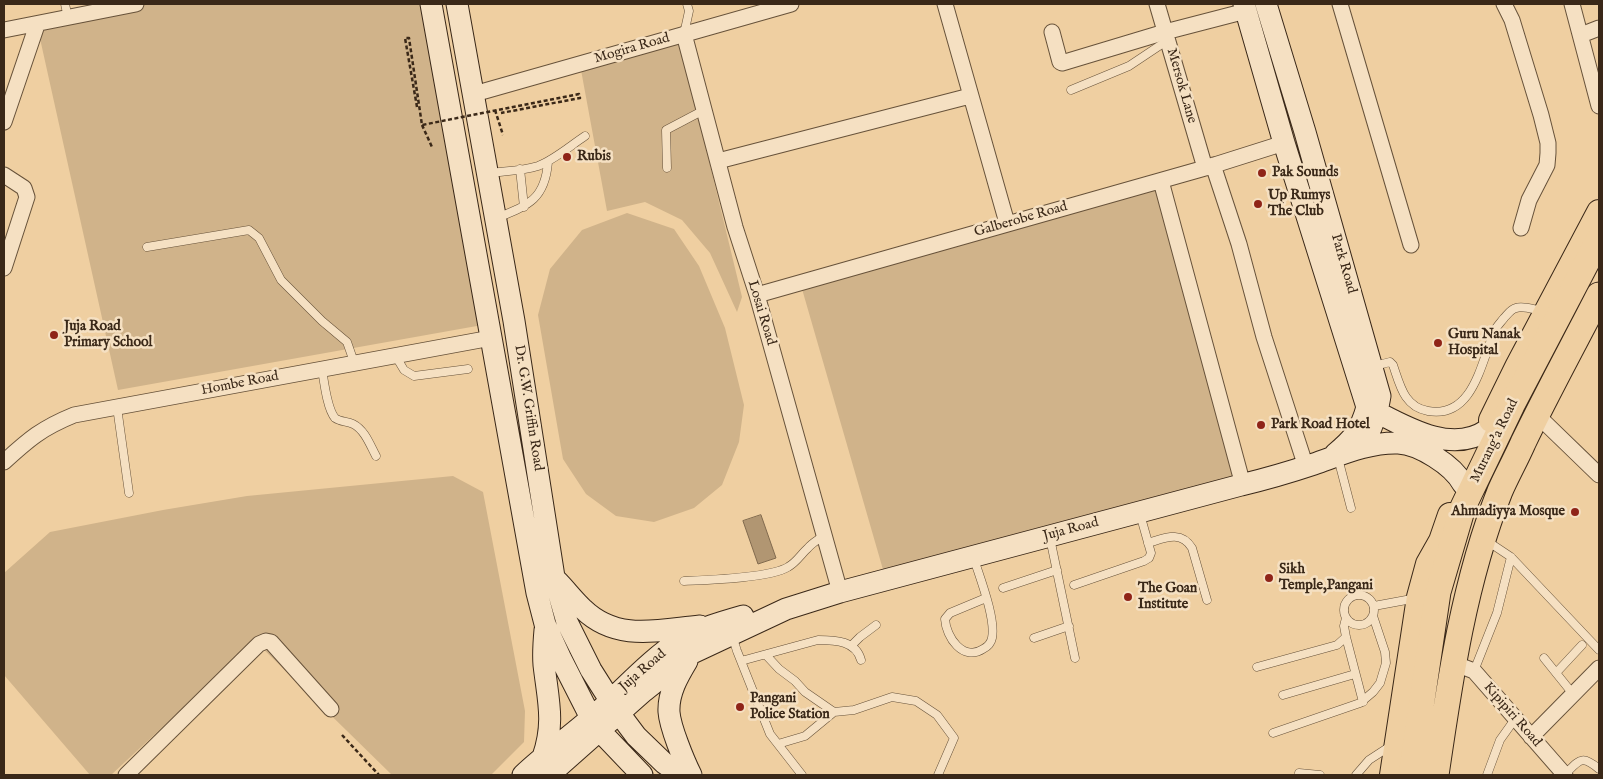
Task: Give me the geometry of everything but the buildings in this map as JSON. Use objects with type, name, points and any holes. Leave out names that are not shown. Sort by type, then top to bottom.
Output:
[{"type":"highway","name":"Murang'a Road","points":[[1411,775],[1438,592],[1455,515],[1599,239]]},
{"type":"highway","name":"Murang'a Road","points":[[1436,775],[1463,666],[1463,611],[1483,539],[1501,490],[1537,415],[1599,295]]},
{"type":"main road","name":"Dr. G.W. Griffin Road","points":[[431,4],[536,593],[545,624],[561,660],[596,725],[642,775]]},
{"type":"main road","name":"Dr. G.W. Griffin Road","points":[[457,4],[514,320],[554,577],[567,622],[590,670],[636,736],[664,763],[681,775]]},
{"type":"main road","name":"Park Road","points":[[1266,4],[1380,396],[1372,410]]},
{"type":"main road","name":"Park Road","points":[[1245,7],[1284,143],[1372,410]]},
{"type":"main road","name":"Murang'a Road","points":[[1455,515],[1463,484],[1486,430],[1518,364],[1599,212]]},
{"type":"main road","points":[[1341,455],[1372,410],[1410,429],[1440,438],[1469,439],[1486,430]]},
{"type":"main road","name":"Juja Road","points":[[523,775],[546,766],[596,725],[615,707],[664,652],[684,638],[723,629],[840,592],[1243,485],[1341,455],[1399,443],[1416,447],[1429,453],[1458,475],[1463,484]]},
{"type":"main road","points":[[1392,775],[1419,597],[1428,564],[1455,515]]},
{"type":"main road","points":[[554,577],[583,610],[599,622],[617,630],[638,632],[723,629]]},
{"type":"main road","points":[[545,624],[544,662],[551,719],[546,766]]},
{"type":"main road","name":"Juja Road","points":[[615,707],[723,629]]},
{"type":"main road","points":[[690,654],[675,682],[669,713],[681,752],[691,775]]},
{"type":"street","points":[[4,30],[36,25],[66,11],[132,4]]},
{"type":"street","name":"Mogira Road","points":[[474,94],[791,4]]},
{"type":"street","points":[[945,4],[1007,223]]},
{"type":"street","name":"Mersok Lane","points":[[1157,4],[1209,167],[1239,244],[1264,336],[1306,466]]},
{"type":"street","points":[[1340,4],[1411,245]]},
{"type":"street","points":[[1504,4],[1512,20],[1548,143],[1547,165],[1529,200],[1521,228]]},
{"type":"street","points":[[1572,4],[1599,106]]},
{"type":"street","points":[[1052,32],[1060,62],[1062,63],[1167,36],[1245,7]]},
{"type":"street","points":[[4,122],[36,25]]},
{"type":"street","points":[[1581,35],[1599,28]]},
{"type":"street","name":"Losai Road","points":[[684,34],[743,255],[757,295],[840,592]]},
{"type":"street","points":[[718,161],[970,96]]},
{"type":"street","name":"Galberobe Road","points":[[757,295],[1209,167],[1284,143]]},
{"type":"street","points":[[4,175],[24,188],[27,197],[4,268]]},
{"type":"street","points":[[1161,180],[1243,485]]},
{"type":"street","name":"Hombe Road","points":[[4,462],[32,437],[52,424],[74,415],[491,338]]},
{"type":"street","points":[[1537,415],[1599,475]]},
{"type":"street","points":[[126,775],[259,644],[266,641],[271,642],[331,709]]},
{"type":"street","name":"Kipipiri Road","points":[[1463,666],[1515,719],[1564,775]]},
{"type":"street","points":[[1531,737],[1599,668]]},
{"type":"lane","points":[[684,34],[689,11],[687,4]]},
{"type":"lane","points":[[1071,90],[1129,66],[1167,36]]},
{"type":"lane","points":[[667,168],[666,130],[704,110]]},
{"type":"lane","points":[[488,173],[533,167],[548,162],[585,136]]},
{"type":"lane","points":[[496,218],[524,207],[537,197],[542,190],[547,176],[548,162]]},
{"type":"lane","points":[[520,169],[524,207]]},
{"type":"lane","points":[[147,247],[249,230],[259,238],[281,280],[322,321],[347,342],[354,362]]},
{"type":"lane","points":[[1372,366],[1390,362],[1393,365],[1402,394],[1421,410],[1434,412],[1450,410],[1460,404],[1473,386],[1496,329],[1508,314],[1515,308],[1522,307],[1547,312]]},
{"type":"lane","points":[[395,355],[404,370],[414,376],[468,369]]},
{"type":"lane","points":[[322,369],[329,405],[334,416],[341,421],[354,424],[361,430],[376,456]]},
{"type":"lane","points":[[117,407],[129,493]]},
{"type":"lane","points":[[1341,455],[1351,508]]},
{"type":"lane","points":[[1074,585],[1149,558],[1151,553],[1140,512]]},
{"type":"lane","points":[[684,581],[713,580],[773,573],[787,568],[806,549],[823,536]]},
{"type":"lane","points":[[1050,536],[1076,658]]},
{"type":"lane","points":[[1148,543],[1169,537],[1180,537],[1188,542],[1192,548],[1207,600]]},
{"type":"lane","points":[[1483,539],[1511,557],[1599,650]]},
{"type":"lane","points":[[974,556],[986,598],[992,622],[991,641],[981,650],[974,653],[967,652],[960,649],[951,639],[945,623],[946,616],[986,598]]},
{"type":"lane","points":[[1463,666],[1497,613],[1511,557]]},
{"type":"lane","points":[[1003,588],[1057,570]]},
{"type":"lane","points":[[1273,733],[1363,702],[1380,683],[1386,663],[1385,652],[1373,616],[1374,606],[1368,598],[1359,595],[1350,598],[1344,606],[1344,615],[1349,623],[1358,626],[1367,623],[1373,616]]},
{"type":"lane","points":[[1374,606],[1419,597]]},
{"type":"lane","points":[[1346,618],[1344,626],[1346,637],[1363,702]]},
{"type":"lane","points":[[852,645],[876,626]]},
{"type":"lane","points":[[1034,638],[1069,626]]},
{"type":"lane","points":[[723,629],[741,661],[770,734],[802,775]]},
{"type":"lane","points":[[1257,666],[1337,645],[1346,637]]},
{"type":"lane","points":[[741,661],[818,640],[836,640],[852,645],[858,652],[861,660]]},
{"type":"lane","points":[[1556,673],[1582,645]]},
{"type":"lane","points":[[766,654],[804,692],[834,712]]},
{"type":"lane","points":[[1544,658],[1573,694]]},
{"type":"lane","points":[[1283,695],[1355,674]]},
{"type":"lane","points":[[778,744],[805,736],[834,712],[854,710],[892,697],[916,701],[937,715],[954,738],[938,775]]},
{"type":"lane","points":[[1486,775],[1500,740],[1515,719]]},
{"type":"lane","points":[[1356,775],[1369,760],[1397,742]]},
{"type":"lane","points":[[1564,775],[1576,763],[1584,760],[1589,760],[1599,769]]},
{"type":"lane","points":[[1299,773],[1320,775]]},
{"type":"path","points":[[417,107],[405,38],[408,38],[422,124],[432,147]]},
{"type":"path","points":[[422,124],[579,94],[580,98],[502,114]]},
{"type":"path","points":[[495,110],[503,135]]},
{"type":"path","points":[[342,735],[379,775]]},
{"type":"shaded area","points":[[149,4],[431,4],[488,324],[118,390],[37,25]]},
{"type":"shaded area","points":[[680,41],[742,297],[737,312],[710,253],[682,220],[645,202],[607,211],[581,70]]},
{"type":"shaded area","points":[[1161,181],[1243,485],[886,580],[800,282]]},
{"type":"shaded area","points":[[627,213],[674,229],[699,266],[725,328],[744,405],[739,442],[722,485],[694,508],[654,522],[616,516],[586,494],[563,459],[538,315],[550,269],[582,230]]},
{"type":"shaded area","points":[[453,476],[483,492],[525,711],[524,742],[491,775],[392,775],[255,641],[111,775],[90,775],[4,675],[4,573],[50,532],[247,496]]},
{"type":"shaded area","points":[[761,515],[776,558],[758,564],[743,521]]},
{"type":"place","name":"Rubis","points":[[567,157]]},
{"type":"place","name":"Pak Sounds","points":[[1262,173]]},
{"type":"place","name":"Up Rumys The Club","points":[[1258,204]]},
{"type":"place","name":"Juja Road Primary School","points":[[54,335]]},
{"type":"place","name":"Guru Nanak Hospital","points":[[1438,343]]},
{"type":"place","name":"Park Road Hotel","points":[[1261,425]]},
{"type":"place","name":"Ahmadiyya Mosque","points":[[1575,512]]},
{"type":"place","name":"Sikh Temple,Pangani","points":[[1269,578]]},
{"type":"place","name":"The Goan Institute","points":[[1128,597]]},
{"type":"place","name":"Pangani Police Station","points":[[740,707]]}]
